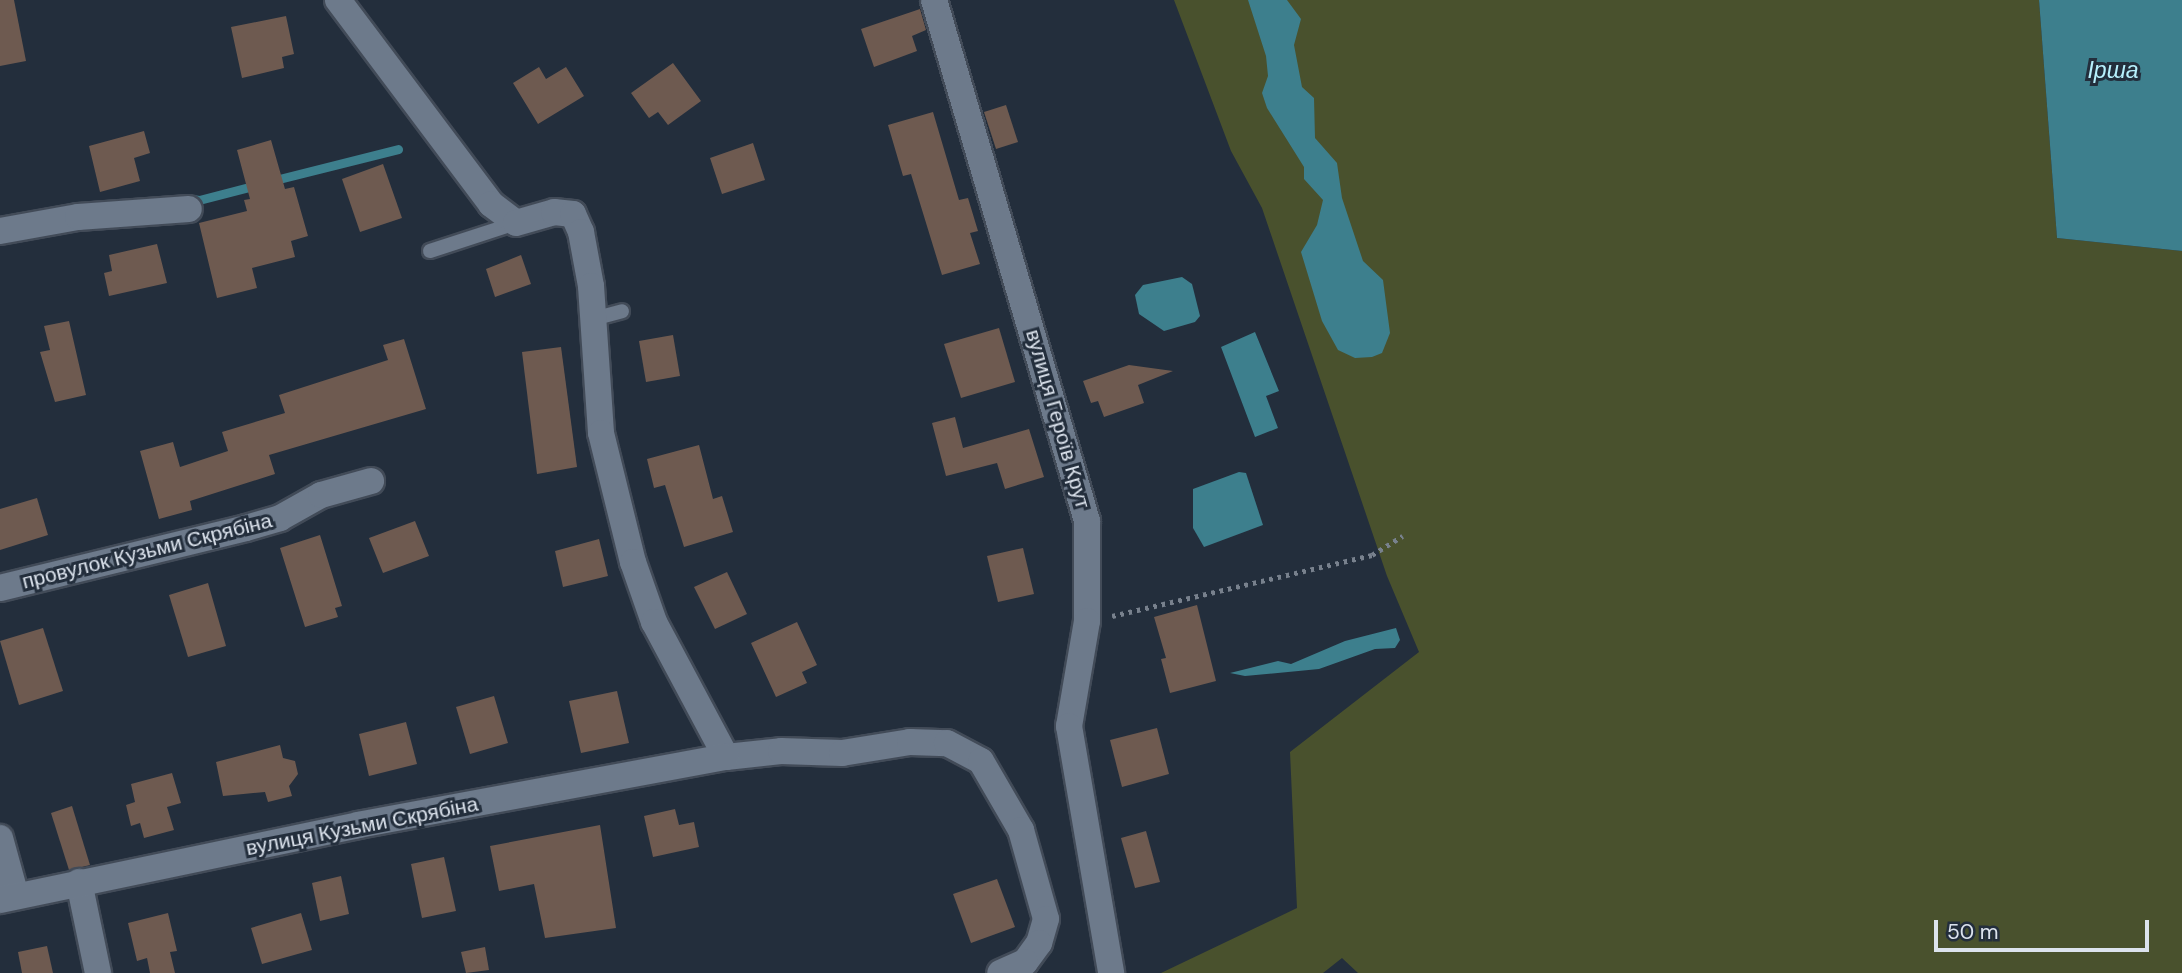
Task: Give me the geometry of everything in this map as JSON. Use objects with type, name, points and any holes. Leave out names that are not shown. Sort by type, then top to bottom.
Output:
[{"type":"street","points":[[338,0],[469,179],[491,204],[516,223],[554,212],[573,214],[581,232],[593,319],[601,433],[639,582],[654,622],[726,757]]},
{"type":"street","name":"вулиця Героїв Крут","points":[[934,0],[1080,490],[1090,570],[1087,621],[1069,726],[1111,973]]},
{"type":"street","points":[[0,231],[78,217],[189,209]]},
{"type":"street","name":"провулок Кузьми Скрябіна","points":[[0,588],[246,528],[280,518],[321,495],[371,481]]},
{"type":"street","name":"вулиця Кузьми Скрябіна","points":[[8,898],[726,757],[781,751],[842,753],[910,742],[947,743],[981,761],[1021,830],[1046,919],[1039,943],[1025,962],[1000,973]]},
{"type":"street","points":[[0,838],[8,898]]},
{"type":"street","points":[[79,882],[98,973]]},
{"type":"lane","points":[[430,251],[516,223]]},
{"type":"lane","points":[[593,319],[622,311]]},
{"type":"path","points":[[1087,621],[1360,558],[1404,536]]},
{"type":"green space","points":[[1174,0],[2039,0],[2057,238],[2182,251],[2182,973],[1358,973],[1342,958],[1323,973],[1161,973],[1297,908],[1290,752],[1419,652],[1387,576],[1262,208],[1231,151]]},
{"type":"water","points":[[1248,0],[1287,0],[1301,19],[1294,45],[1302,87],[1314,98],[1315,138],[1337,163],[1342,198],[1363,261],[1383,280],[1390,333],[1382,353],[1372,357],[1355,358],[1338,350],[1322,321],[1301,252],[1317,225],[1323,200],[1304,179],[1304,167],[1267,108],[1262,93],[1268,76],[1266,56]]},
{"type":"water","name":"Ірша","points":[[2039,0],[2182,0],[2182,251],[2057,238]]},
{"type":"water","points":[[1182,277],[1192,284],[1200,316],[1195,322],[1164,331],[1139,314],[1135,295],[1143,285]]},
{"type":"water","points":[[1255,332],[1279,391],[1266,396],[1278,428],[1255,437],[1221,347]]},
{"type":"water","points":[[1239,472],[1246,473],[1263,525],[1204,547],[1193,528],[1193,489]]},
{"type":"water","points":[[1396,628],[1400,640],[1395,648],[1375,649],[1319,669],[1245,676],[1230,673],[1278,661],[1291,664],[1345,641]]},
{"type":"building","points":[[0,0],[14,0],[26,61],[0,66]]},
{"type":"building","points":[[920,9],[926,30],[912,36],[917,51],[874,67],[861,29]]},
{"type":"building","points":[[286,16],[294,54],[282,57],[284,68],[242,78],[231,27]]},
{"type":"building","points":[[673,63],[701,101],[668,125],[658,112],[649,118],[631,93]]},
{"type":"building","points":[[539,67],[546,79],[566,67],[584,96],[538,124],[513,83]]},
{"type":"building","points":[[1006,105],[1018,142],[996,149],[984,112]]},
{"type":"building","points":[[933,112],[959,200],[968,198],[978,231],[970,233],[980,264],[942,275],[911,174],[903,176],[888,125]]},
{"type":"building","points":[[144,131],[150,153],[134,158],[140,181],[100,192],[89,146]]},
{"type":"building","points":[[271,140],[285,189],[294,187],[308,236],[291,241],[295,257],[252,268],[257,288],[217,298],[199,223],[247,211],[244,200],[250,199],[237,150]]},
{"type":"building","points":[[753,143],[765,180],[722,194],[710,158]]},
{"type":"building","points":[[383,164],[402,218],[360,232],[342,179]]},
{"type":"building","points":[[157,244],[167,283],[109,296],[104,273],[112,271],[109,255]]},
{"type":"building","points":[[521,255],[531,284],[495,297],[486,269]]},
{"type":"building","points":[[69,321],[86,395],[55,402],[40,352],[50,350],[44,326]]},
{"type":"building","points":[[999,328],[1015,382],[961,398],[944,344]]},
{"type":"building","points":[[673,335],[680,376],[646,382],[639,341]]},
{"type":"building","points":[[404,339],[426,409],[269,455],[275,474],[190,501],[192,510],[159,519],[140,451],[173,442],[180,467],[228,451],[222,432],[285,413],[279,395],[388,360],[383,345]]},
{"type":"building","points":[[561,347],[577,467],[537,474],[522,352]]},
{"type":"building","points":[[1129,365],[1173,371],[1138,385],[1144,403],[1104,417],[1098,401],[1091,403],[1083,381]]},
{"type":"building","points":[[955,417],[963,448],[1029,429],[1044,477],[1005,489],[997,463],[946,476],[932,423]]},
{"type":"building","points":[[699,445],[713,499],[722,496],[733,532],[684,547],[665,485],[654,488],[647,459]]},
{"type":"building","points":[[37,498],[48,535],[0,550],[0,509]]},
{"type":"building","points":[[415,521],[429,556],[383,573],[369,538]]},
{"type":"building","points":[[320,535],[342,606],[335,608],[338,617],[305,627],[280,548]]},
{"type":"building","points":[[599,539],[608,576],[563,587],[555,551]]},
{"type":"building","points":[[1023,548],[1034,594],[998,602],[987,556]]},
{"type":"building","points":[[727,572],[747,614],[715,629],[694,587]]},
{"type":"building","points":[[208,583],[226,646],[188,657],[169,595]]},
{"type":"building","points":[[1197,605],[1216,681],[1170,693],[1161,659],[1166,658],[1154,617]]},
{"type":"building","points":[[797,622],[817,665],[802,672],[807,683],[776,697],[751,643]]},
{"type":"building","points":[[43,628],[63,691],[19,705],[0,641]]},
{"type":"building","points":[[617,691],[629,743],[581,753],[569,701]]},
{"type":"building","points":[[494,696],[508,743],[470,754],[456,707]]},
{"type":"building","points":[[406,722],[417,764],[369,776],[359,734]]},
{"type":"building","points":[[1157,728],[1169,774],[1122,787],[1110,740]]},
{"type":"building","points":[[280,745],[283,758],[295,761],[298,774],[289,786],[292,796],[268,802],[265,792],[223,796],[216,762]]},
{"type":"building","points":[[172,773],[181,803],[167,807],[174,830],[144,838],[140,823],[131,826],[126,805],[135,802],[131,784]]},
{"type":"building","points":[[72,806],[90,865],[69,870],[51,813]]},
{"type":"building","points":[[675,809],[679,825],[694,822],[699,847],[653,857],[644,816]]},
{"type":"building","points":[[600,825],[616,928],[545,938],[534,884],[499,891],[490,846]]},
{"type":"building","points":[[1146,831],[1160,882],[1135,888],[1121,838]]},
{"type":"building","points":[[444,857],[456,911],[422,918],[411,864]]},
{"type":"building","points":[[341,876],[349,914],[320,921],[312,883]]},
{"type":"building","points":[[997,879],[1015,927],[971,943],[953,894]]},
{"type":"building","points":[[168,913],[177,951],[170,952],[175,973],[150,973],[147,958],[137,961],[128,923]]},
{"type":"building","points":[[301,913],[312,950],[262,964],[251,928]]},
{"type":"building","points":[[47,946],[53,973],[22,973],[18,952]]},
{"type":"building","points":[[485,947],[489,970],[466,973],[461,952]]},
{"type":"waterway","points":[[271,181],[398,149]]},
{"type":"waterway","points":[[186,198],[199,200],[257,185]]}]
